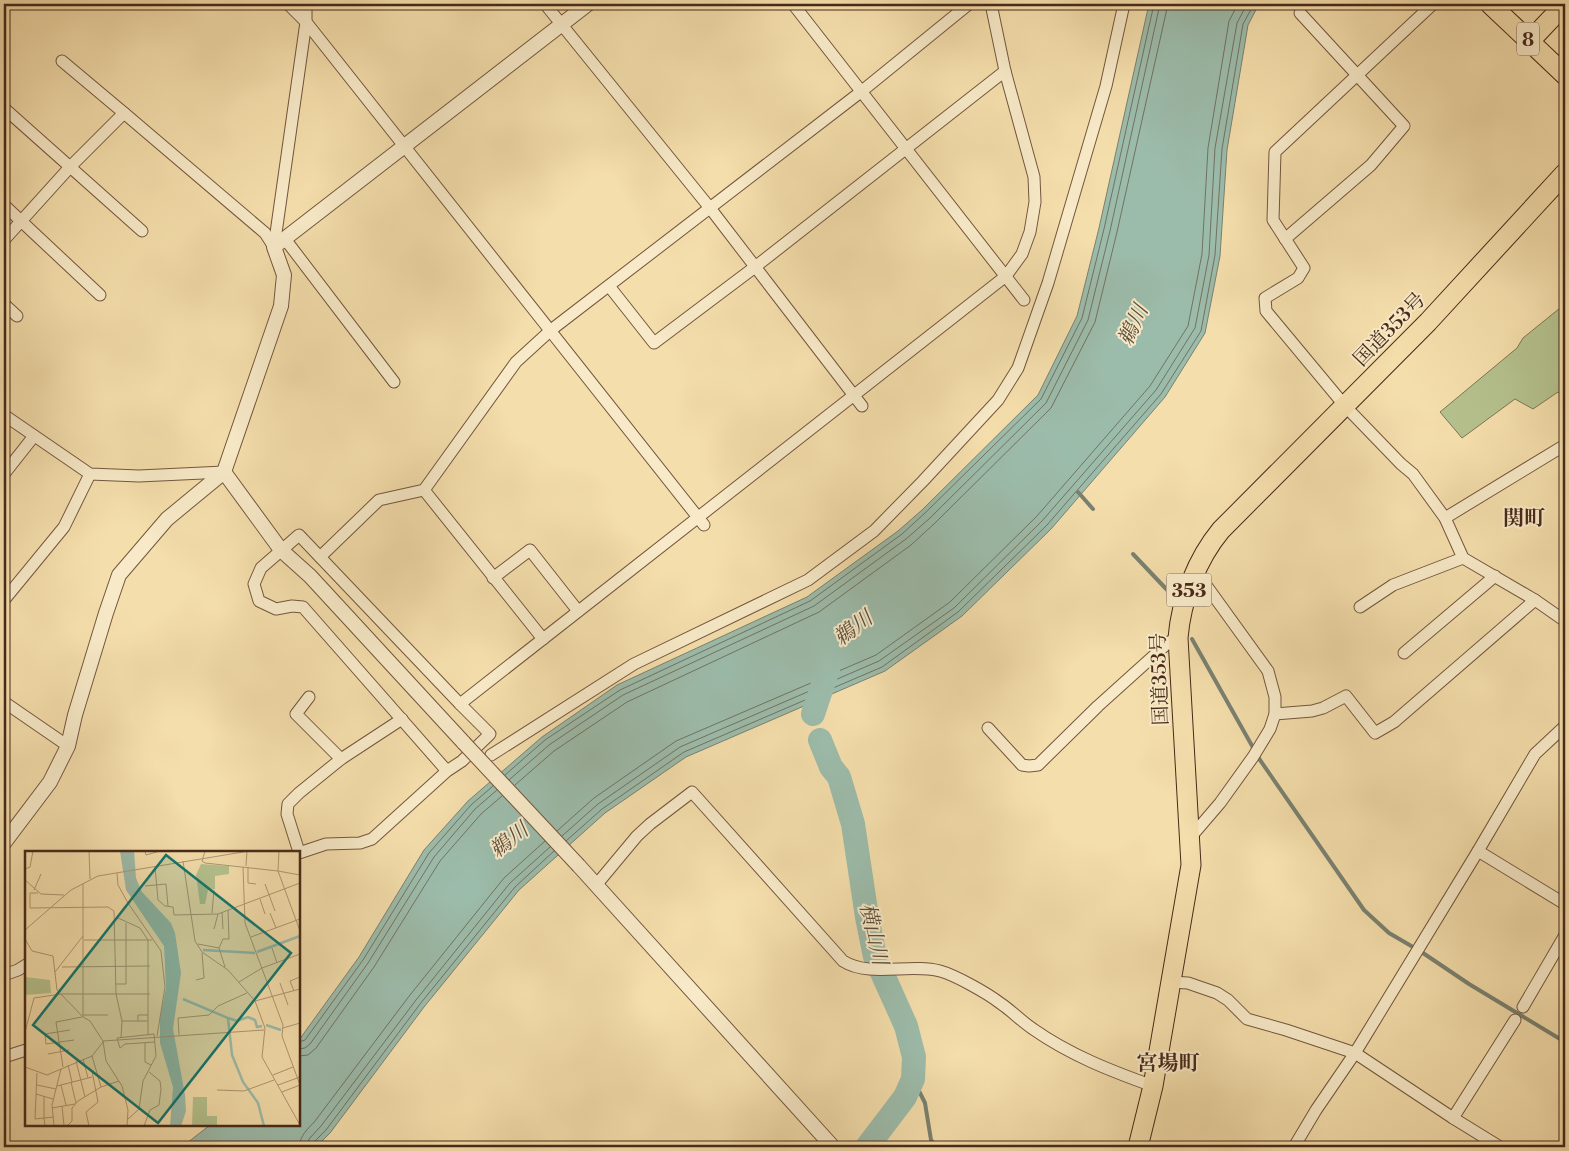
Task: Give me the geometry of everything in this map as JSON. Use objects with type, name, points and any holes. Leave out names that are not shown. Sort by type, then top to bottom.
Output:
[{"type":"highway","name":"8","points":[[1490,4],[1565,75]]},
{"type":"highway","points":[[1530,41],[1565,4]]},
{"type":"highway","name":"国道353号","points":[[1138,1147],[1153,1086],[1189,876],[1191,854],[1178,638],[1183,606],[1206,551],[1221,530],[1428,322],[1565,173]]},
{"type":"street","points":[[288,4],[306,22],[701,521]]},
{"type":"street","points":[[4,844],[50,782],[68,746],[83,687],[119,575],[167,519],[224,472],[281,306],[284,276],[279,243],[306,22],[306,4]]},
{"type":"street","points":[[545,4],[710,208],[862,406]]},
{"type":"street","points":[[279,243],[588,4]]},
{"type":"street","points":[[793,4],[1024,300]]},
{"type":"street","points":[[320,556],[379,500],[424,490],[516,362],[551,330],[862,91],[969,4]]},
{"type":"street","points":[[460,704],[578,611],[701,521],[854,395],[1006,276],[1022,254],[1030,232],[1035,202],[1034,177],[1005,71],[991,4]]},
{"type":"street","points":[[491,755],[634,664],[808,580],[874,531],[998,400],[1018,368],[1048,283],[1106,86],[1124,4]]},
{"type":"street","points":[[1433,4],[1275,152],[1273,220],[1304,268],[1298,278],[1265,298],[1266,311],[1345,406],[1413,474],[1445,518],[1463,558],[1535,600],[1565,621]]},
{"type":"street","points":[[1285,239],[1371,165],[1404,126],[1300,13]]},
{"type":"street","points":[[62,61],[279,243],[394,382]]},
{"type":"street","points":[[609,286],[654,343],[755,267],[1005,71]]},
{"type":"street","points":[[4,108],[142,231]]},
{"type":"street","points":[[4,240],[70,167],[124,113]]},
{"type":"street","points":[[4,206],[100,296]]},
{"type":"street","points":[[4,304],[17,316]]},
{"type":"street","points":[[4,415],[90,474],[139,476],[224,472]]},
{"type":"street","points":[[4,474],[34,436]]},
{"type":"street","points":[[1445,518],[1565,445]]},
{"type":"street","points":[[224,472],[281,550],[310,576],[597,884],[834,1147]]},
{"type":"street","points":[[4,600],[64,527],[90,474]]},
{"type":"street","points":[[424,490],[542,639]]},
{"type":"street","points":[[300,853],[326,844],[360,843],[372,839],[447,771],[462,761],[490,734],[299,535],[261,568],[254,584],[260,601],[276,608],[303,607],[447,771]]},
{"type":"street","points":[[494,578],[530,550],[578,611]]},
{"type":"street","points":[[1360,607],[1393,585],[1463,558]]},
{"type":"street","points":[[1190,838],[1220,803],[1256,752],[1270,728],[1275,714],[1275,697],[1268,671],[1196,574]]},
{"type":"street","points":[[1404,653],[1495,576]]},
{"type":"street","points":[[1275,714],[1312,711],[1323,708],[1346,696],[1375,734],[1394,722],[1535,600]]},
{"type":"street","points":[[988,728],[1022,765],[1038,764],[1098,706],[1169,642],[1178,638]]},
{"type":"street","points":[[309,697],[296,714],[341,759]]},
{"type":"street","points":[[4,702],[68,746]]},
{"type":"street","points":[[298,851],[287,814],[288,804],[341,759],[402,720]]},
{"type":"street","points":[[1294,1147],[1316,1110],[1355,1053],[1536,754],[1543,745],[1565,726]]},
{"type":"street","points":[[597,884],[637,836],[692,792],[843,961],[856,967],[919,968],[942,971],[1001,1003],[1033,1029],[1070,1052],[1105,1069],[1153,1086]]},
{"type":"street","points":[[1478,851],[1565,904]]},
{"type":"street","points":[[1523,1007],[1565,935]]},
{"type":"street","points":[[4,975],[18,970],[25,965]]},
{"type":"street","points":[[1171,982],[1188,983],[1217,993],[1228,1000],[1247,1019],[1355,1053],[1452,1118],[1500,1147]]},
{"type":"street","points":[[1452,1118],[1515,1020]]},
{"type":"street","points":[[4,1057],[25,1050]]},
{"type":"green space","points":[[1565,304],[1565,399],[1558,392],[1533,409],[1515,399],[1462,438],[1440,412],[1517,348],[1523,338]]},
{"type":"water","name":"鵜川","points":[[1149,4],[1259,4],[1248,25],[1227,150],[1220,256],[1205,333],[1165,397],[1051,529],[962,616],[885,671],[686,757],[605,813],[519,890],[424,1007],[330,1133],[316,1147],[182,1147],[209,1126],[300,1126],[300,1039],[359,957],[424,850],[468,801],[542,737],[617,685],[807,597],[898,531],[922,510],[1038,395],[1077,316],[1099,228]]},
{"type":"waterway","points":[[1078,492],[1093,509]]},
{"type":"waterway","points":[[1133,554],[1170,593]]},
{"type":"waterway","points":[[1192,639],[1260,760],[1364,910],[1389,933],[1413,947]]},
{"type":"waterway","name":"横山川","points":[[813,714],[828,669]]},
{"type":"waterway","name":"横山川","points":[[820,740],[831,767],[839,777],[853,824],[875,957],[906,1026],[914,1057],[913,1079],[905,1097],[867,1147]]},
{"type":"waterway","points":[[1423,953],[1469,984],[1565,1042]]},
{"type":"waterway","points":[[913,1079],[925,1103],[931,1140],[936,1147]]},
{"type":"district","name":"関町","points":[[1524,518]]},
{"type":"district","name":"宮場町","points":[[1168,1063]]}]
